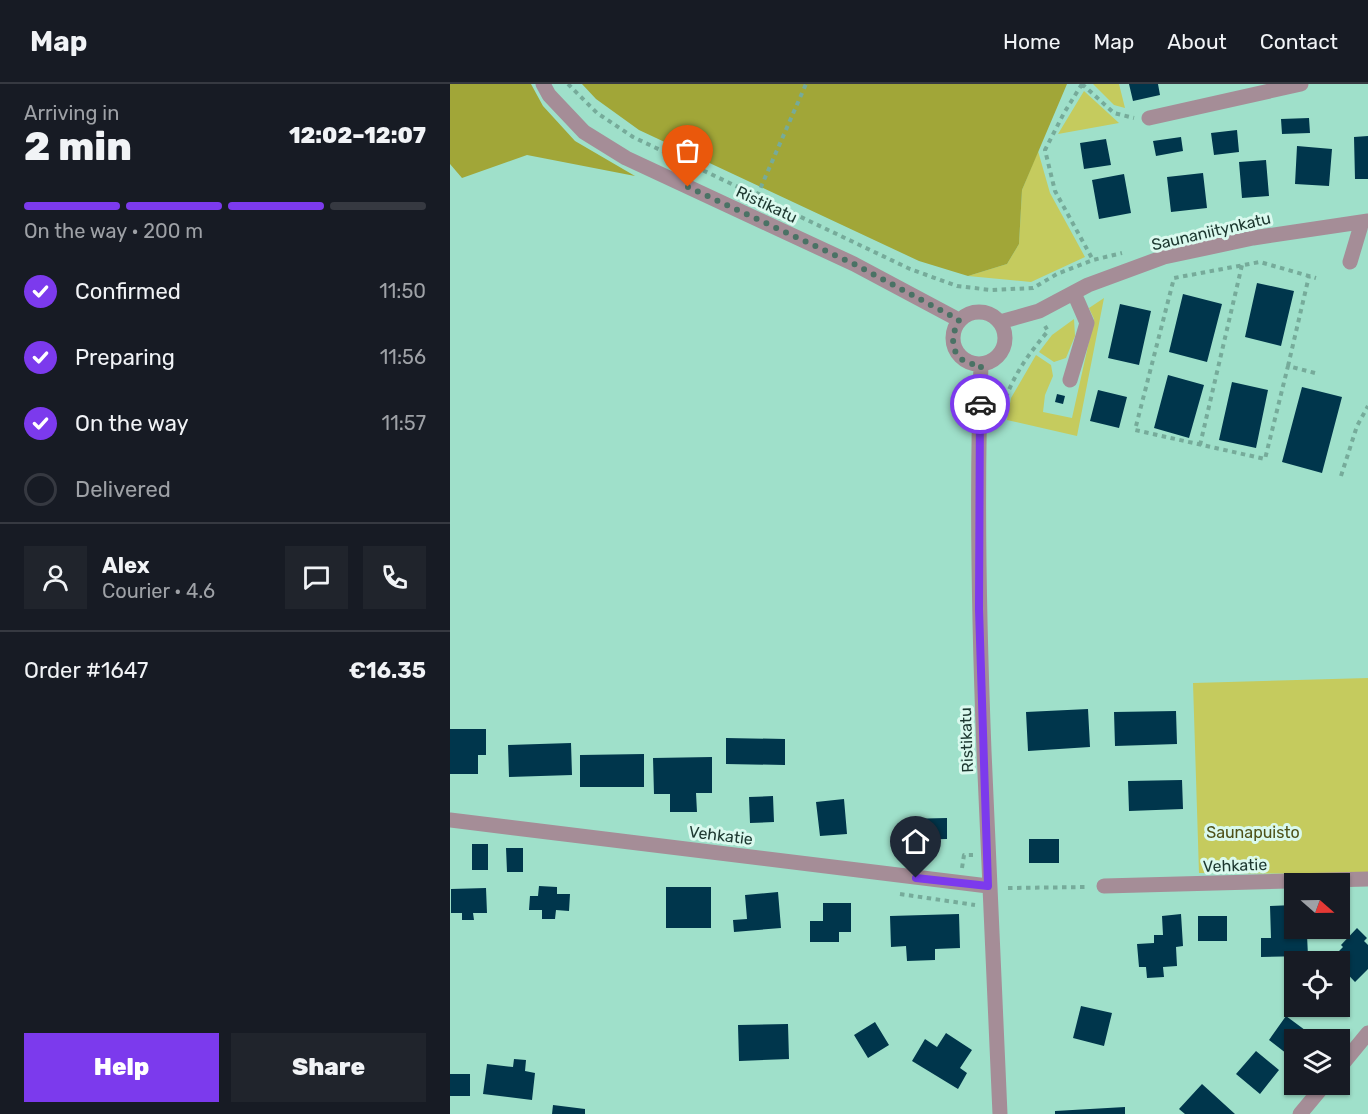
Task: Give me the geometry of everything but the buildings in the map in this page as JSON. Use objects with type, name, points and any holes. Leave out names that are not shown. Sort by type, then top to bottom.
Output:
[{"type":"street","name":"Ristikatu","points":[[543,84],[549,95],[584,132],[626,158],[854,264],[959,320]]},
{"type":"street","points":[[1149,118],[1301,84]]},
{"type":"street","points":[[1350,262],[1365,222]]},
{"type":"street","name":"Saunaniitynkatu","points":[[1000,322],[1039,311],[1088,285],[1164,257],[1253,238],[1365,222]]},
{"type":"street","points":[[1070,380],[1087,323],[1074,293]]},
{"type":"street","points":[[974,312],[983,312],[993,315],[1000,322],[1004,331],[1005,344],[1001,352],[990,362],[981,365],[965,361],[955,350],[952,341],[953,332],[959,320],[974,312]]},
{"type":"street","name":"Ristikatu","points":[[981,365],[979,609],[988,886],[1000,1114]]},
{"type":"street","name":"Vehkatie","points":[[450,819],[988,886]]},
{"type":"street","name":"Vehkatie","points":[[1104,886],[1368,879]]},
{"type":"street","points":[[1350,1055],[1368,1033]]},
{"type":"street","points":[[1300,1114],[1315,1095]]},
{"type":"path","points":[[568,84],[597,113],[633,137],[910,269],[957,286],[991,290],[1033,288],[1039,311],[1048,331],[1026,357],[1006,392],[996,426]]},
{"type":"path","points":[[757,196],[806,84]]},
{"type":"path","points":[[1093,260],[1055,191],[1045,150],[1082,84],[1114,112],[1129,118],[1149,118]]},
{"type":"path","points":[[1309,276],[1265,459],[1135,430],[1174,278],[1260,262],[1309,276],[1316,278]]},
{"type":"path","points":[[1200,445],[1242,265]]},
{"type":"path","points":[[1288,366],[1315,373]]},
{"type":"path","points":[[1341,476],[1357,426],[1368,406]]},
{"type":"path","points":[[1007,877],[1008,898]]},
{"type":"path","points":[[1008,888],[1104,886]]},
{"type":"green space","points":[[1093,84],[1119,84],[1125,108],[1114,105]]},
{"type":"green space","points":[[1084,91],[1119,123],[1058,134]]},
{"type":"green space","points":[[1038,151],[1050,193],[1085,257],[1031,282],[968,276],[1007,264],[1019,244],[1022,190]]},
{"type":"green space","points":[[1104,298],[1077,436],[1007,420],[1011,398],[1036,355],[1051,365],[1053,376],[1045,395],[1043,412],[1072,418],[1094,319],[1089,308]]},
{"type":"green space","points":[[1074,319],[1075,336],[1066,358],[1054,362],[1039,352],[1052,335]]},
{"type":"green space","name":"Saunapuisto","points":[[1368,678],[1368,874],[1199,873],[1193,683]]},
{"type":"shaded area","points":[[450,84],[531,84],[543,106],[575,141],[635,176],[527,155],[462,178],[450,164]]},
{"type":"shaded area","points":[[582,84],[1067,84],[1022,190],[1019,244],[1007,264],[968,276],[919,261],[639,130],[596,99]]},
{"type":"way so far","points":[[688,187],[854,264],[959,320],[953,332],[952,341],[958,355],[965,361],[981,365],[980,404]]},
{"type":"route","points":[[916,878],[988,886],[979,609],[980,404]]}]
